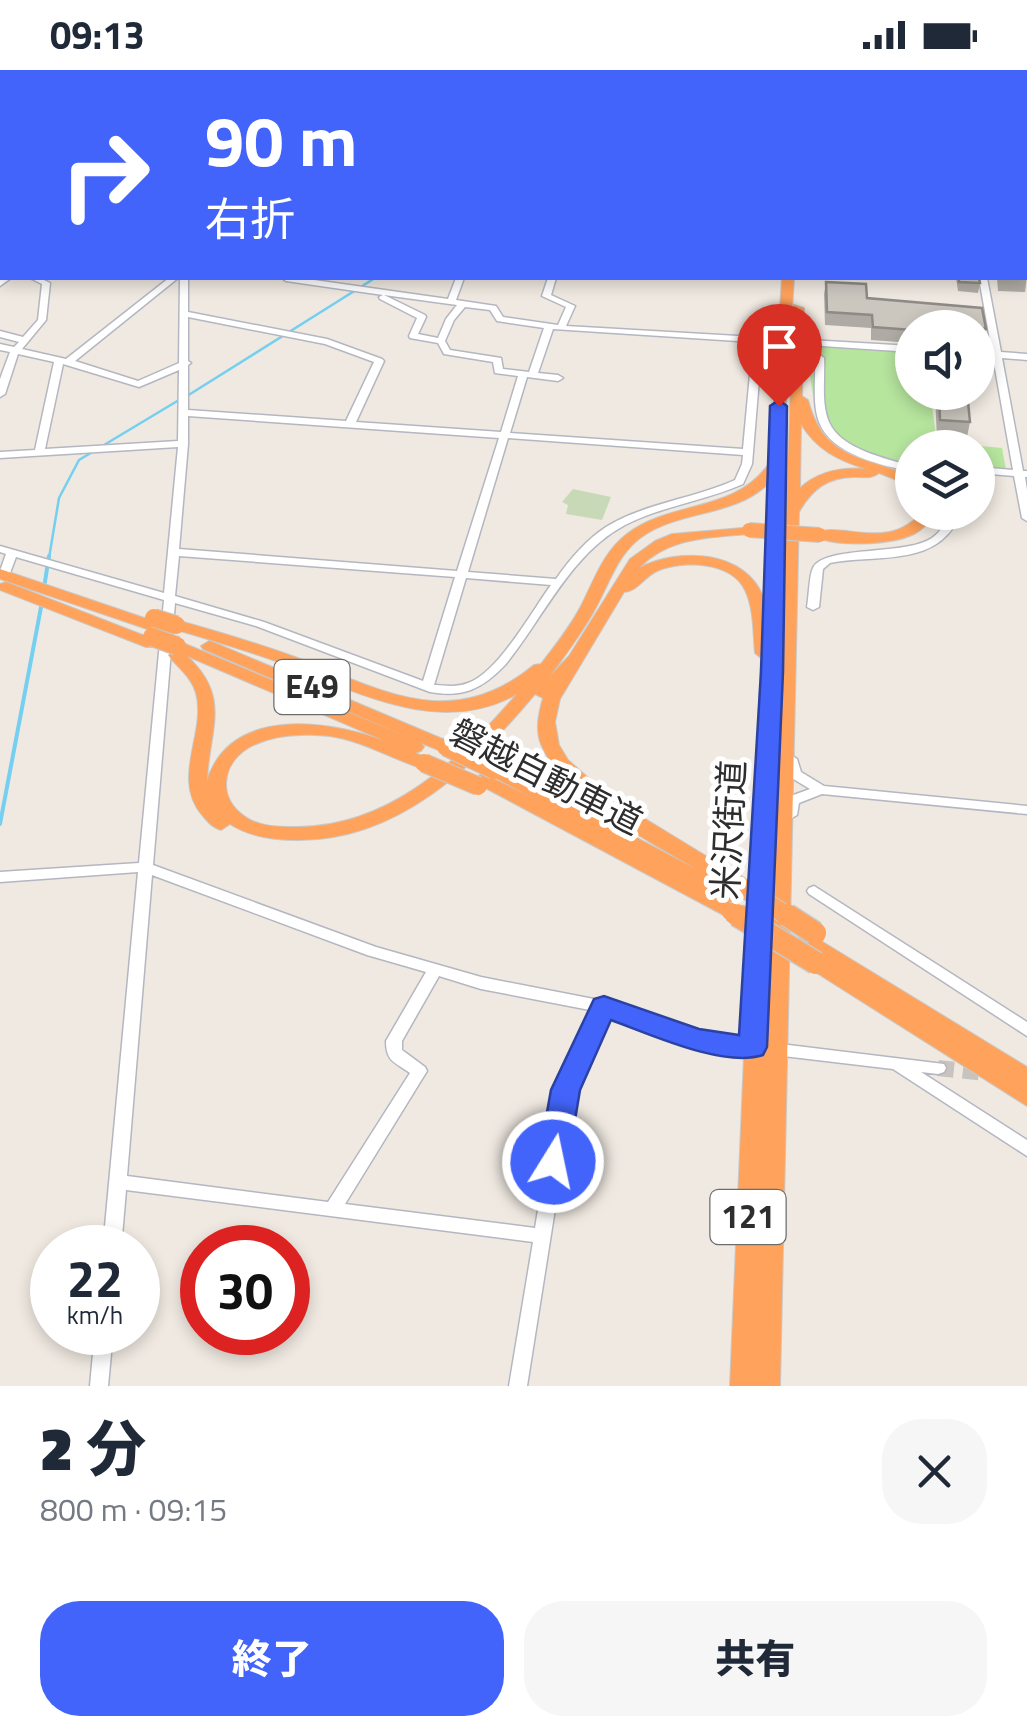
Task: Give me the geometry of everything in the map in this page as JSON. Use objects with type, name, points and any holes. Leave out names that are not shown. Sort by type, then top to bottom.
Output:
[{"type":"highway","name":"米沢街道","points":[[743,1386],[753,1047],[791,516],[796,365],[790,342],[788,280]]},
{"type":"highway","name":"米沢街道","points":[[767,1386],[782,876],[777,738],[778,460],[798,280]]},
{"type":"highway","points":[[796,365],[802,410],[813,439],[833,452],[895,476]]},
{"type":"highway","points":[[603,601],[612,559],[637,532],[660,520],[735,499],[755,489],[778,460]]},
{"type":"highway","points":[[791,516],[808,487],[838,473],[880,476],[895,484]]},
{"type":"highway","points":[[818,531],[895,526]]},
{"type":"highway","points":[[4,579],[34,585],[176,640],[207,691],[208,716],[197,786],[206,808],[226,828],[243,836],[300,844],[355,835],[406,811],[482,754],[566,656],[635,562],[660,544],[697,532],[748,527],[888,537],[913,530]]},
{"type":"highway","points":[[603,601],[646,570],[671,562],[706,562],[738,573],[753,589],[777,738]]},
{"type":"highway","points":[[4,579],[176,640],[404,701],[453,707],[507,694],[566,656]]},
{"type":"highway","name":"磐越自動車道","points":[[176,640],[434,755]]},
{"type":"highway","points":[[485,779],[434,755],[339,732],[282,731],[236,748],[216,771],[214,792],[225,814],[236,822],[271,833],[335,832],[373,819],[442,776],[502,725],[566,656]]},
{"type":"highway","points":[[566,656],[547,712],[547,736],[557,759],[598,797],[733,897]]},
{"type":"highway","name":"磐越自動車道","points":[[485,779],[812,937],[1027,1078]]},
{"type":"highway","name":"磐越自動車道","points":[[485,779],[598,838],[733,897],[816,962],[1027,1097]]},
{"type":"street","points":[[0,394],[20,345],[42,320],[46,284],[38,280]]},
{"type":"street","points":[[40,452],[63,361],[171,280]]},
{"type":"street","points":[[114,1225],[183,444],[184,280]]},
{"type":"street","points":[[299,280],[493,308],[500,319],[555,327],[895,348]]},
{"type":"street","points":[[451,301],[459,280]]},
{"type":"street","points":[[428,684],[527,376],[571,306],[546,296],[551,280]]},
{"type":"street","points":[[983,280],[1023,474],[1027,518]]},
{"type":"street","points":[[375,292],[422,317],[414,336],[441,341]]},
{"type":"street","points":[[441,341],[450,319],[464,303]]},
{"type":"street","points":[[185,314],[326,342],[379,360],[350,424]]},
{"type":"street","points":[[0,334],[63,361],[139,384],[186,364]]},
{"type":"street","points":[[4,579],[6,551],[260,624],[448,690],[485,679],[557,582],[592,543],[629,517],[706,496],[738,482],[748,452],[758,340]]},
{"type":"street","points":[[441,341],[447,352],[498,360],[498,372],[558,378]]},
{"type":"street","points":[[790,342],[819,358],[824,424],[832,434],[849,446],[895,462]]},
{"type":"street","points":[[0,348],[20,345]]},
{"type":"street","points":[[995,355],[1027,356]]},
{"type":"street","points":[[185,403],[350,424],[748,452]]},
{"type":"street","points":[[0,455],[183,444]]},
{"type":"street","points":[[995,472],[1023,474]]},
{"type":"street","points":[[812,606],[818,568],[826,561],[900,552],[931,543],[946,530]]},
{"type":"street","points":[[172,552],[557,582]]},
{"type":"street","points":[[777,738],[795,774],[821,790]]},
{"type":"street","points":[[782,876],[790,866],[792,804],[799,796],[821,790],[1027,810]]},
{"type":"street","points":[[0,877],[145,868],[338,940],[482,984],[604,1007],[698,1040],[938,1068]]},
{"type":"street","points":[[814,891],[1027,1030]]},
{"type":"street","points":[[332,1210],[416,1078],[418,1071],[394,1054],[394,1041],[435,970]]},
{"type":"street","points":[[518,1386],[566,1090],[604,1007]]},
{"type":"street","points":[[895,1064],[1027,1149]]},
{"type":"street","points":[[118,1182],[540,1236]]},
{"type":"street","points":[[99,1386],[102,1355]]},
{"type":"green space","points":[[822,347],[895,352],[895,410],[932,410],[935,430],[895,430],[895,461],[844,444],[831,433],[814,400],[808,350]]},
{"type":"green space","points":[[995,447],[1002,448],[1006,470],[995,469]]},
{"type":"green space","points":[[573,489],[611,497],[602,520],[566,514],[568,505],[562,502]]},
{"type":"building","points":[[826,282],[866,284],[867,298],[982,310],[895,310],[895,329],[873,327],[872,315],[827,312]]},
{"type":"building","points":[[940,410],[969,410],[970,422],[940,420]]},
{"type":"waterway","points":[[187,396],[372,280]]},
{"type":"waterway","points":[[49,558],[59,498],[79,460],[179,400]]},
{"type":"waterway","points":[[44,588],[49,556]]},
{"type":"waterway","points":[[0,824],[42,602]]},
{"type":"tunnel","points":[[938,1068],[985,1073]]},
{"type":"route","points":[[553,1162],[566,1090],[604,1007],[698,1040],[753,1047],[772,672],[779,406]]}]
